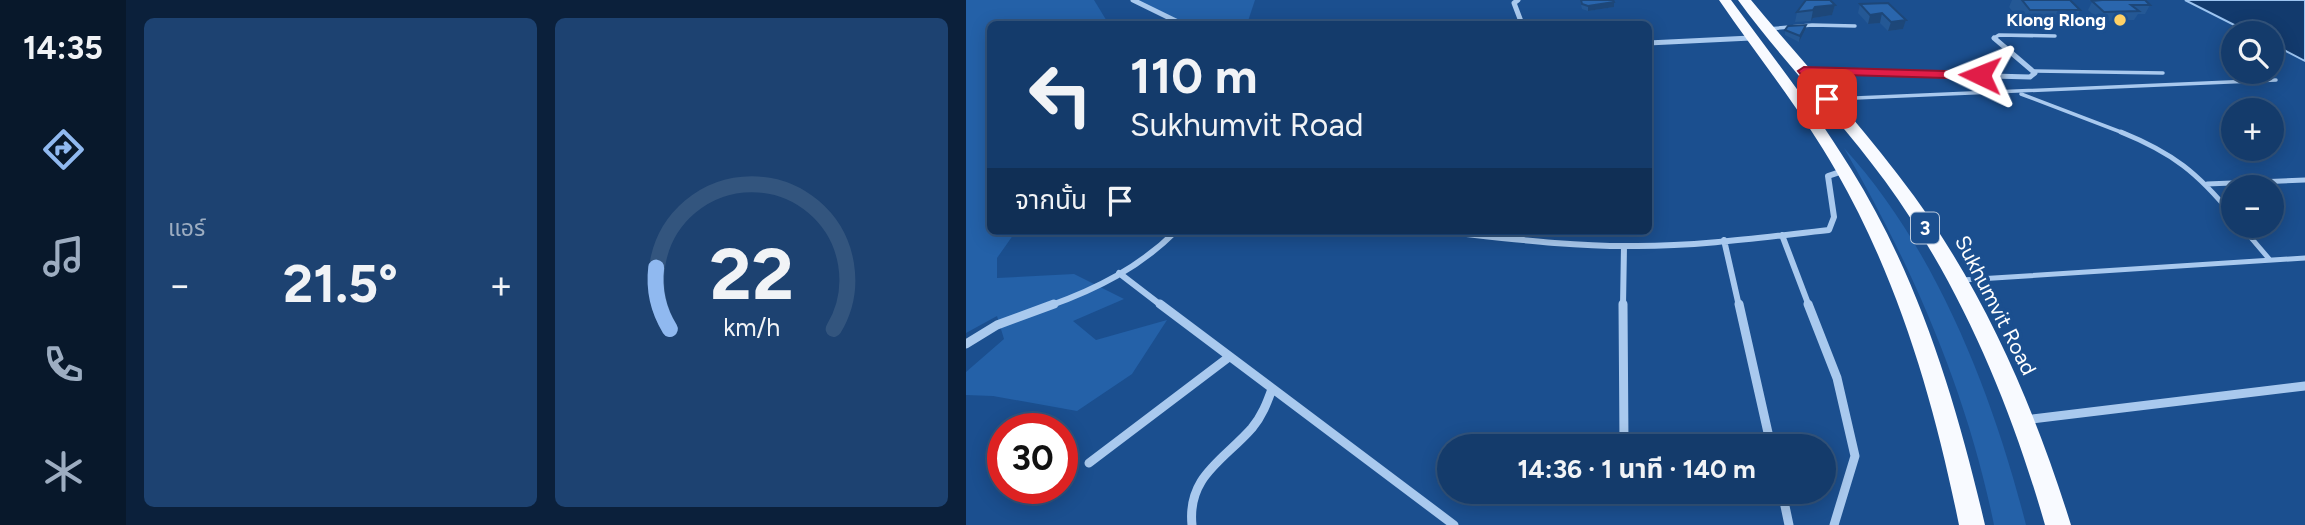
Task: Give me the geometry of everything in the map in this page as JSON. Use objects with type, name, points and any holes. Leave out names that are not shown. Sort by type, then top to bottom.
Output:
[{"type":"highway","name":"Sukhumvit Road","points":[[1725,0],[1804,71],[1908,201],[1959,280],[2024,420],[2058,525]]},
{"type":"highway","name":"Sukhumvit Road","points":[[1744,0],[1759,33],[1844,170],[1898,276],[1956,456],[1972,525]]},
{"type":"street","points":[[1518,0],[1514,3],[1521,21]]},
{"type":"street","points":[[1136,1],[1176,21]]},
{"type":"street","points":[[1652,43],[1712,42],[1759,33]]},
{"type":"street","points":[[1804,71],[2030,77],[2035,71],[1994,38]]},
{"type":"street","points":[[1477,235],[1552,243],[1624,246],[1829,230],[1833,217],[1828,176],[1844,170]]},
{"type":"street","points":[[966,344],[1020,316],[1101,285],[1163,245],[1172,235]]},
{"type":"street","points":[[1782,235],[1837,378],[1855,456],[1834,525]]},
{"type":"street","points":[[1724,240],[1768,434]]},
{"type":"street","points":[[1624,246],[1624,434]]},
{"type":"street","points":[[1119,274],[1454,525]]},
{"type":"street","points":[[1089,463],[1229,357]]},
{"type":"street","points":[[2024,420],[2305,386]]},
{"type":"street","points":[[1192,525],[1189,514],[1194,491],[1213,465],[1255,428],[1266,412],[1272,389]]},
{"type":"street","points":[[1785,504],[1789,525]]},
{"type":"lane","points":[[1759,33],[1812,25],[1855,26]]},
{"type":"lane","points":[[1994,38],[1999,35],[2055,36]]},
{"type":"lane","points":[[2035,71],[2163,73]]},
{"type":"lane","points":[[1827,99],[2221,83]]},
{"type":"lane","points":[[2018,93],[2159,147],[2207,184],[2221,201]]},
{"type":"lane","points":[[2207,184],[2305,180]]},
{"type":"lane","points":[[2251,238],[2270,260]]},
{"type":"lane","points":[[1959,280],[2305,258]]},
{"type":"shaded area","points":[[966,0],[1094,0],[1107,21],[987,21],[987,235],[1013,235],[997,258],[997,278],[1074,274],[1124,299],[1073,321],[1096,340],[1167,320],[1132,374],[1077,411],[993,396],[966,395],[966,372],[1004,339],[997,316],[966,333]]},
{"type":"shaded area","points":[[1133,0],[1255,0],[1248,21],[1176,21]]},
{"type":"shaded area","points":[[2185,0],[2305,0],[2305,61],[2284,50],[2284,21],[2226,21]]},
{"type":"shaded area","points":[[1844,148],[1877,188],[1907,231],[1957,325],[1997,425],[2026,525],[1994,525],[1969,426],[1934,330],[1892,238]]},
{"type":"building","points":[[1581,0],[1614,2],[1588,6],[1582,4]]},
{"type":"building","points":[[1806,0],[1830,0],[1835,5],[1797,12]]},
{"type":"building","points":[[2022,0],[2070,0],[2080,10],[2030,10]]},
{"type":"building","points":[[2145,0],[2150,5],[2131,5],[2139,11],[2104,12],[2092,1]]},
{"type":"building","points":[[1888,3],[1906,20],[1891,22],[1882,13],[1870,15],[1860,4]]},
{"type":"building","points":[[1806,25],[1800,36],[1785,30],[1788,26]]},
{"type":"place","name":"Klong Rlong","points":[[2120,20]]},
{"type":"route","points":[[1827,99],[1804,71],[1980,75]]}]
